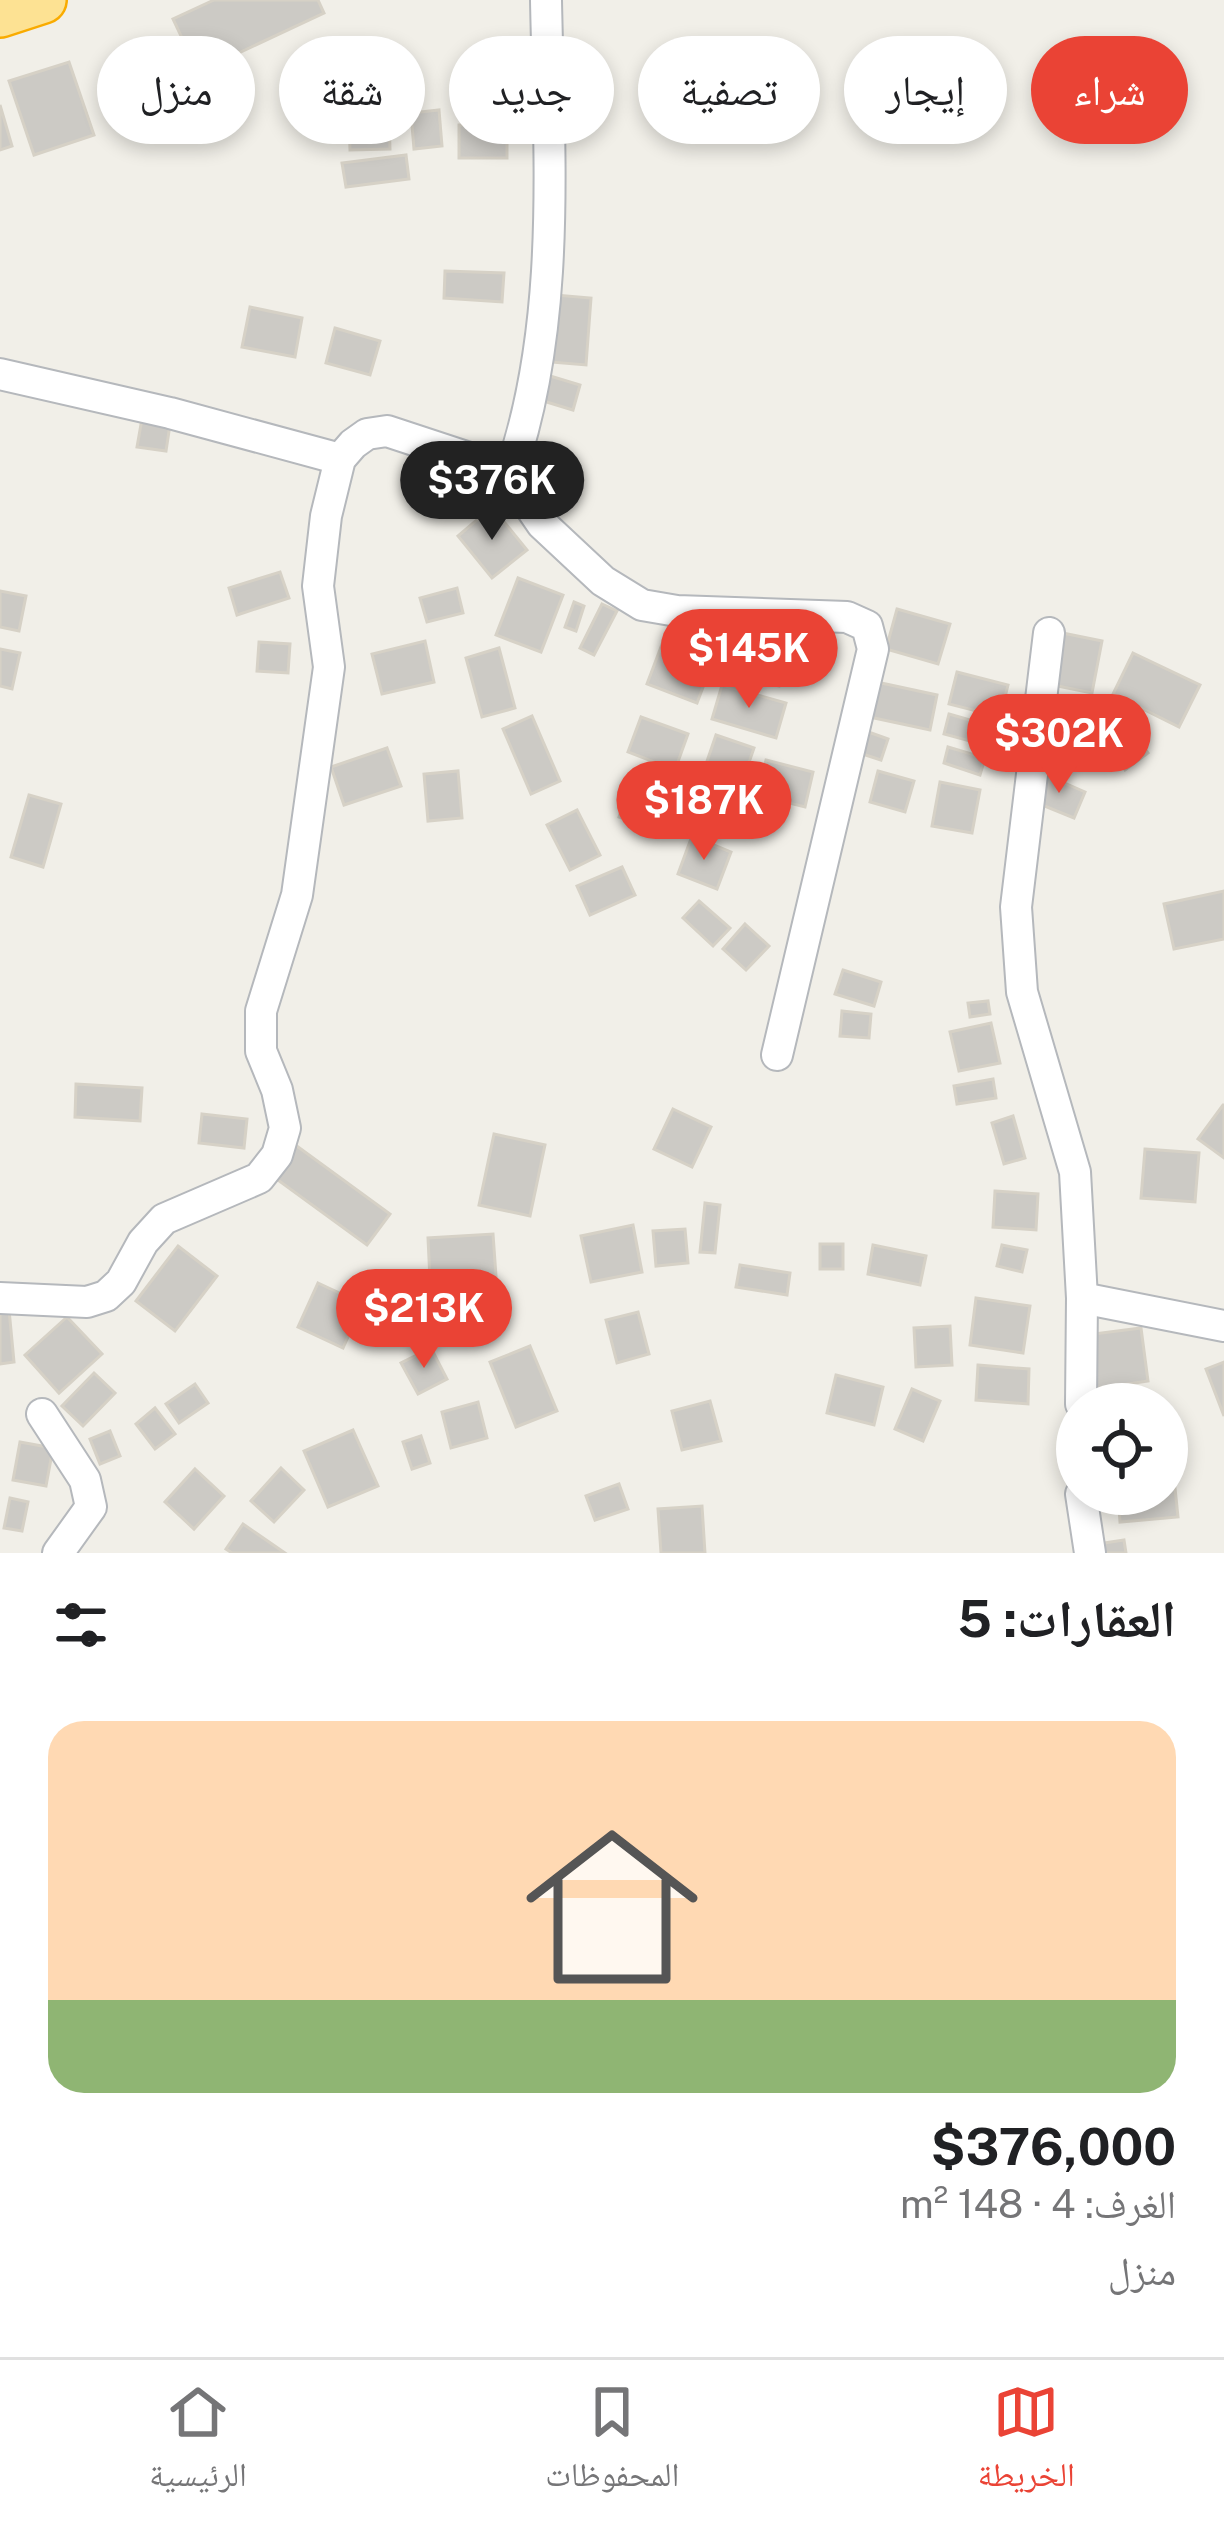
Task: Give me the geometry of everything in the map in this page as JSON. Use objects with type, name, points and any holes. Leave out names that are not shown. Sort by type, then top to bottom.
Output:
[{"type":"highway","points":[[0,14],[43,0]]},
{"type":"street","points":[[509,476],[524,434],[547,312],[546,0]]},
{"type":"street","points":[[0,374],[340,459]]},
{"type":"street","points":[[0,1298],[88,1302],[106,1296],[164,1219],[259,1178],[277,1155],[285,1129],[277,1090],[261,1051],[261,1011],[297,895],[329,667],[317,586],[326,516],[340,459],[367,434],[387,430],[509,476],[542,524],[603,581],[642,605],[677,611],[847,617],[867,626],[873,649],[777,1055]]},
{"type":"street","points":[[1049,633],[1016,907],[1022,992],[1075,1172],[1081,1383]]},
{"type":"street","points":[[1082,1298],[1224,1326]]},
{"type":"street","points":[[42,1414],[85,1480],[91,1507],[58,1553]]},
{"type":"street","points":[[1084,1515],[1090,1553]]},
{"type":"building","points":[[214,0],[318,0],[324,13],[255,45],[255,36],[181,36],[173,19]]},
{"type":"building","points":[[69,62],[94,135],[34,155],[9,81]]},
{"type":"building","points":[[0,105],[12,146],[0,150]]},
{"type":"building","points":[[439,110],[442,146],[414,149],[414,144],[425,144],[425,112]]},
{"type":"building","points":[[350,144],[390,144],[390,149],[350,150]]},
{"type":"building","points":[[459,144],[507,144],[507,158],[459,158]]},
{"type":"building","points":[[406,155],[409,179],[346,187],[342,163]]},
{"type":"building","points":[[445,271],[504,273],[502,302],[444,298]]},
{"type":"building","points":[[555,295],[591,298],[586,365],[550,362]]},
{"type":"building","points":[[250,307],[302,318],[295,357],[242,347]]},
{"type":"building","points":[[335,328],[380,341],[370,375],[326,363]]},
{"type":"building","points":[[537,372],[580,385],[573,410],[530,397]]},
{"type":"building","points":[[143,413],[171,418],[166,451],[137,447]]},
{"type":"building","points":[[492,507],[527,550],[492,578],[458,536]]},
{"type":"building","points":[[280,572],[289,598],[237,615],[229,588]]},
{"type":"building","points":[[518,578],[563,595],[541,652],[496,635]]},
{"type":"building","points":[[457,588],[463,613],[427,622],[420,598]]},
{"type":"building","points":[[0,591],[26,596],[19,631],[0,627]]},
{"type":"building","points":[[574,602],[584,606],[576,631],[565,627]]},
{"type":"building","points":[[602,604],[617,611],[594,655],[580,648]]},
{"type":"building","points":[[897,609],[950,624],[938,664],[886,649]]},
{"type":"building","points":[[780,619],[826,626],[822,654],[776,647]]},
{"type":"building","points":[[1043,629],[1102,641],[1092,693],[1033,681]]},
{"type":"building","points":[[664,639],[714,658],[697,703],[647,684]]},
{"type":"building","points":[[425,641],[434,682],[382,694],[372,654]]},
{"type":"building","points":[[259,642],[290,644],[288,673],[257,671]]},
{"type":"building","points":[[729,647],[784,659],[779,686],[723,673]]},
{"type":"building","points":[[499,648],[515,708],[482,717],[466,658]]},
{"type":"building","points":[[0,649],[20,653],[12,689],[0,686]]},
{"type":"building","points":[[1133,653],[1200,685],[1179,727],[1113,694]]},
{"type":"building","points":[[957,672],[1008,685],[1000,717],[949,704]]},
{"type":"building","points":[[858,678],[937,695],[930,730],[851,713]]},
{"type":"building","points":[[722,685],[786,703],[776,738],[712,719]]},
{"type":"building","points":[[949,714],[998,728],[992,747],[944,734]]},
{"type":"building","points":[[532,716],[560,781],[531,794],[503,729]]},
{"type":"building","points":[[641,717],[688,734],[675,770],[628,752]]},
{"type":"building","points":[[849,725],[888,739],[881,760],[841,747]]},
{"type":"building","points":[[716,735],[754,748],[742,783],[704,770]]},
{"type":"building","points":[[1140,742],[1148,753],[1125,770],[1117,760]]},
{"type":"building","points":[[948,747],[985,758],[980,775],[944,763]]},
{"type":"building","points":[[387,748],[401,786],[344,805],[331,767]]},
{"type":"building","points":[[766,760],[813,772],[805,807],[757,795]]},
{"type":"building","points":[[458,771],[462,818],[428,821],[424,774]]},
{"type":"building","points":[[878,771],[914,781],[905,812],[870,802]]},
{"type":"building","points":[[1044,774],[1085,792],[1074,818],[1032,801]]},
{"type":"building","points":[[940,782],[980,790],[972,833],[932,826]]},
{"type":"building","points":[[629,787],[677,804],[667,833],[619,817]]},
{"type":"building","points":[[29,795],[61,804],[43,867],[11,857]]},
{"type":"building","points":[[577,810],[600,855],[570,870],[547,825]]},
{"type":"building","points":[[692,836],[731,852],[717,889],[678,874]]},
{"type":"building","points":[[622,867],[635,895],[590,915],[577,886]]},
{"type":"building","points":[[1224,891],[1224,939],[1174,949],[1164,904]]},
{"type":"building","points":[[699,901],[730,928],[713,946],[683,918]]},
{"type":"building","points":[[745,924],[769,946],[746,970],[723,949]]},
{"type":"building","points":[[843,970],[881,982],[874,1006],[835,994]]},
{"type":"building","points":[[988,1001],[990,1014],[970,1017],[968,1003]]},
{"type":"building","points":[[842,1011],[871,1014],[869,1038],[840,1036]]},
{"type":"building","points":[[991,1023],[1000,1063],[959,1071],[950,1032]]},
{"type":"building","points":[[993,1079],[996,1098],[957,1104],[954,1086]]},
{"type":"building","points":[[76,1084],[142,1088],[140,1121],[75,1117]]},
{"type":"building","points":[[1224,1105],[1224,1158],[1198,1139]]},
{"type":"building","points":[[673,1109],[711,1127],[692,1167],[654,1149]]},
{"type":"building","points":[[202,1114],[247,1119],[244,1148],[199,1143]]},
{"type":"building","points":[[1013,1116],[1025,1158],[1004,1164],[992,1123]]},
{"type":"building","points":[[494,1134],[545,1145],[530,1216],[479,1205]]},
{"type":"building","points":[[294,1144],[390,1214],[367,1245],[271,1175]]},
{"type":"building","points":[[1145,1149],[1199,1153],[1195,1202],[1141,1198]]},
{"type":"building","points":[[995,1191],[1038,1194],[1036,1230],[993,1227]]},
{"type":"building","points":[[705,1203],[720,1205],[715,1253],[700,1252]]},
{"type":"building","points":[[633,1225],[642,1272],[591,1282],[581,1236]]},
{"type":"building","points":[[685,1229],[688,1263],[656,1266],[653,1231]]},
{"type":"building","points":[[493,1234],[496,1276],[430,1280],[428,1238]]},
{"type":"building","points":[[820,1244],[843,1244],[843,1269],[820,1269]]},
{"type":"building","points":[[873,1245],[926,1256],[920,1285],[868,1274]]},
{"type":"building","points":[[1002,1245],[1027,1250],[1022,1272],[997,1266]]},
{"type":"building","points":[[178,1246],[217,1276],[175,1331],[136,1301]]},
{"type":"building","points":[[740,1265],[790,1273],[787,1295],[736,1287]]},
{"type":"building","points":[[318,1283],[363,1304],[343,1348],[298,1327]]},
{"type":"building","points":[[976,1298],[1030,1306],[1023,1353],[970,1345]]},
{"type":"building","points":[[0,1299],[8,1299],[14,1362],[0,1364]]},
{"type":"building","points":[[638,1312],[649,1354],[617,1363],[606,1320]]},
{"type":"building","points":[[67,1317],[102,1354],[59,1393],[25,1355]]},
{"type":"building","points":[[950,1326],[952,1365],[916,1367],[914,1328]]},
{"type":"building","points":[[1141,1328],[1148,1381],[1093,1383],[1086,1335]]},
{"type":"building","points":[[530,1346],[557,1411],[516,1427],[490,1362]]},
{"type":"building","points":[[431,1348],[447,1379],[418,1394],[401,1363]]},
{"type":"building","points":[[1224,1362],[1224,1416],[1206,1369]]},
{"type":"building","points":[[978,1365],[1029,1369],[1028,1404],[976,1400]]},
{"type":"building","points":[[94,1373],[115,1393],[83,1426],[62,1406]]},
{"type":"building","points":[[836,1375],[883,1387],[874,1425],[827,1413]]},
{"type":"building","points":[[195,1384],[208,1403],[179,1423],[166,1404]]},
{"type":"building","points":[[912,1389],[940,1401],[923,1441],[895,1429]]},
{"type":"building","points":[[710,1401],[721,1441],[682,1450],[672,1411]]},
{"type":"building","points":[[478,1402],[487,1438],[451,1448],[442,1412]]},
{"type":"building","points":[[155,1408],[175,1434],[155,1449],[136,1424]]},
{"type":"building","points":[[353,1430],[378,1486],[328,1507],[304,1451]]},
{"type":"building","points":[[110,1431],[120,1456],[100,1464],[90,1439]]},
{"type":"building","points":[[421,1436],[430,1463],[412,1469],[403,1442]]},
{"type":"building","points":[[20,1442],[53,1448],[46,1486],[13,1480]]},
{"type":"building","points":[[281,1468],[304,1490],[274,1522],[251,1501]]},
{"type":"building","points":[[195,1469],[224,1496],[194,1529],[165,1502]]},
{"type":"building","points":[[619,1484],[628,1509],[595,1520],[586,1496]]},
{"type":"building","points":[[10,1498],[28,1502],[22,1531],[4,1528]]},
{"type":"building","points":[[702,1506],[705,1553],[661,1553],[658,1509]]},
{"type":"building","points":[[1120,1515],[1178,1515],[1178,1517],[1120,1522]]},
{"type":"building","points":[[243,1524],[285,1553],[226,1549]]},
{"type":"building","points":[[1124,1540],[1126,1553],[1092,1553],[1091,1545]]}]
